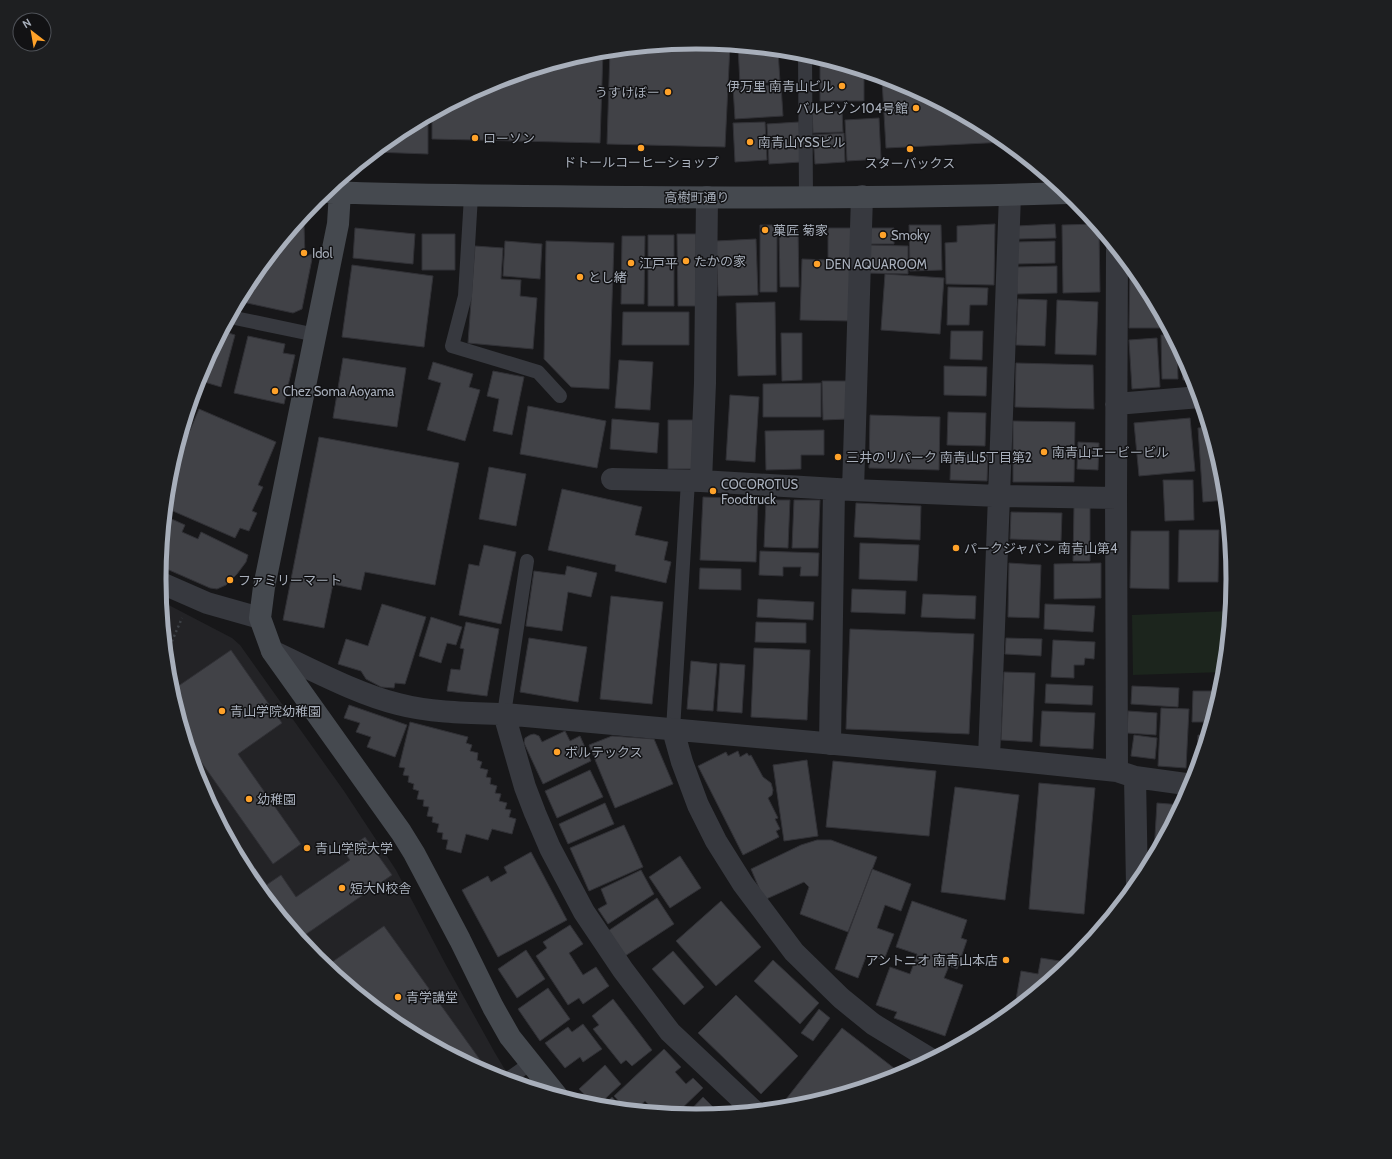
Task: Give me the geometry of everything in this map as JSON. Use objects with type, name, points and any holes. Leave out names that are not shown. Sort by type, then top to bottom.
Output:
[{"type":"street","name":"高樹町通り","points":[[338,188],[471,196],[806,197],[1010,195],[1058,192]]},
{"type":"street","points":[[335,191],[338,224],[264,587],[260,618],[272,651],[400,832],[451,923],[510,1037],[553,1090]]},
{"type":"street","points":[[989,758],[1000,496],[1010,195]]},
{"type":"street","points":[[830,744],[862,196]]},
{"type":"street","points":[[694,481],[705,383],[707,197]]},
{"type":"street","points":[[1117,257],[1116,498],[1126,774],[1136,875]]},
{"type":"street","points":[[1116,404],[1194,398]]},
{"type":"street","points":[[612,479],[694,481],[1000,496],[1116,498]]},
{"type":"street","points":[[166,585],[208,603],[260,618]]},
{"type":"street","points":[[272,651],[360,691],[398,704],[444,712],[504,714],[989,758],[1126,774],[1186,784]]},
{"type":"street","points":[[504,714],[525,787],[535,813],[550,848],[584,912],[623,970],[670,1032],[750,1107]]},
{"type":"street","points":[[672,730],[698,805],[716,841],[743,884],[794,952],[841,998],[873,1024],[927,1057]]},
{"type":"lane","points":[[805,60],[806,197]]},
{"type":"lane","points":[[471,196],[465,296],[452,346],[538,372],[560,396]]},
{"type":"lane","points":[[235,318],[316,335]]},
{"type":"lane","points":[[672,730],[694,481]]},
{"type":"lane","points":[[504,714],[527,561]]},
{"type":"lane","points":[[512,1077],[531,1063]]},
{"type":"path","points":[[170,646],[186,608],[208,603]]},
{"type":"shaded area","name":"青山学院大学","points":[[167,604],[232,638],[240,645],[344,791],[396,870],[446,965],[504,1068],[511,1077],[461,1055],[401,1021],[346,978],[321,955],[275,902],[255,874],[220,814],[206,783],[194,750],[176,683],[170,649]]},
{"type":"shaded area","points":[[1225,611],[1222,649],[1218,672],[1133,675],[1132,615]]},
{"type":"building","points":[[661,50],[730,50],[725,147],[607,144],[610,57]]},
{"type":"building","points":[[738,51],[778,56],[780,82],[740,84]]},
{"type":"building","points":[[603,58],[600,143],[432,139],[432,119],[461,104],[493,89],[525,77],[559,67]]},
{"type":"building","name":"伊万里 南青山ビル","points":[[820,64],[864,76],[864,101],[820,101]]},
{"type":"building","name":"バルビゾン104号館","points":[[882,83],[931,104],[961,120],[997,142],[886,148]]},
{"type":"building","points":[[781,85],[783,116],[735,119],[733,87]]},
{"type":"building","points":[[842,111],[843,132],[813,133],[812,113]]},
{"type":"building","points":[[879,118],[881,159],[847,161],[845,120]]},
{"type":"building","points":[[428,122],[428,154],[382,152],[401,138]]},
{"type":"building","name":"南青山YSSビル","points":[[765,122],[767,160],[735,162],[733,123]]},
{"type":"building","points":[[799,122],[801,162],[769,164],[767,124]]},
{"type":"building","points":[[844,133],[845,162],[815,164],[813,135]]},
{"type":"building","points":[[995,224],[994,285],[946,284],[945,243],[957,242],[957,226]]},
{"type":"building","points":[[1055,224],[1056,238],[1018,239],[1017,226]]},
{"type":"building","points":[[1090,224],[1099,235],[1100,292],[1063,293],[1062,225]]},
{"type":"building","points":[[302,225],[304,225],[305,256],[313,254],[302,309],[293,313],[244,302],[275,257],[297,230]]},
{"type":"building","points":[[760,225],[777,225],[777,292],[760,292]]},
{"type":"building","points":[[909,225],[941,225],[942,270],[910,271]]},
{"type":"building","points":[[798,227],[799,287],[780,287],[779,228]]},
{"type":"building","points":[[355,228],[415,234],[413,264],[353,258]]},
{"type":"building","points":[[828,228],[853,228],[851,321],[800,320],[802,259],[828,260]]},
{"type":"building","points":[[869,228],[894,228],[894,244],[868,244]]},
{"type":"building","points":[[422,234],[455,234],[455,270],[422,270]]},
{"type":"building","points":[[677,234],[696,234],[696,306],[678,306]]},
{"type":"building","points":[[648,235],[674,235],[674,306],[648,306]]},
{"type":"building","points":[[622,236],[645,236],[644,304],[621,304]]},
{"type":"building","points":[[756,239],[758,295],[718,296],[716,241]]},
{"type":"building","points":[[505,241],[542,244],[540,279],[503,276]]},
{"type":"building","points":[[546,241],[614,243],[609,389],[571,387],[544,359]]},
{"type":"building","points":[[1055,241],[1055,263],[1016,264],[1016,242]]},
{"type":"building","points":[[868,245],[908,246],[908,274],[867,273]]},
{"type":"building","points":[[475,246],[503,248],[501,279],[521,280],[520,296],[537,298],[533,349],[468,343]]},
{"type":"building","points":[[352,265],[433,276],[424,347],[342,337]]},
{"type":"building","points":[[1057,266],[1057,293],[1017,294],[1016,267]]},
{"type":"building","points":[[885,274],[944,278],[940,334],[881,330]]},
{"type":"building","points":[[1130,275],[1163,328],[1129,328]]},
{"type":"building","points":[[948,287],[988,288],[987,305],[970,305],[969,325],[947,325]]},
{"type":"building","points":[[1018,299],[1047,300],[1045,346],[1016,345]]},
{"type":"building","points":[[1057,300],[1098,302],[1096,355],[1055,354]]},
{"type":"building","points":[[775,302],[776,375],[738,376],[736,303]]},
{"type":"building","points":[[623,312],[689,312],[689,345],[622,345]]},
{"type":"building","points":[[951,331],[983,331],[982,360],[950,359]]},
{"type":"building","points":[[227,332],[235,335],[221,387],[204,382]]},
{"type":"building","points":[[781,333],[802,333],[802,380],[782,381]]},
{"type":"building","points":[[1161,335],[1167,335],[1177,357],[1178,379],[1162,379]]},
{"type":"building","points":[[248,336],[285,344],[283,353],[295,355],[284,404],[234,393]]},
{"type":"building","points":[[1157,338],[1160,387],[1132,389],[1129,340]]},
{"type":"building","points":[[343,358],[406,368],[397,427],[333,418]]},
{"type":"building","points":[[619,360],[653,362],[650,410],[615,408]]},
{"type":"building","points":[[433,362],[473,374],[469,387],[480,390],[465,441],[427,430],[441,383],[428,379]]},
{"type":"building","points":[[1016,363],[1093,365],[1094,409],[1015,407]]},
{"type":"building","points":[[944,366],[987,367],[986,396],[944,395]]},
{"type":"building","points":[[1182,366],[1187,380],[1183,380]]},
{"type":"building","points":[[493,371],[524,377],[512,435],[493,431],[499,399],[487,396]]},
{"type":"building","points":[[822,381],[848,381],[848,419],[823,420]]},
{"type":"building","points":[[821,383],[821,417],[763,417],[763,384]]},
{"type":"building","points":[[730,395],[759,397],[755,462],[726,460]]},
{"type":"building","points":[[528,406],[606,421],[597,468],[520,454]]},
{"type":"building","points":[[199,409],[276,442],[258,485],[263,487],[252,511],[257,513],[249,531],[240,528],[235,538],[170,510],[183,447]]},
{"type":"building","points":[[948,412],[986,413],[985,446],[947,445]]},
{"type":"building","points":[[870,415],[940,417],[939,470],[869,468]]},
{"type":"building","points":[[1190,418],[1195,471],[1139,476],[1134,423]]},
{"type":"building","points":[[612,419],[659,423],[657,453],[610,449]]},
{"type":"building","points":[[668,420],[693,420],[693,469],[668,469]]},
{"type":"building","name":"南青山エービービル","points":[[1013,421],[1075,422],[1074,482],[1013,482]]},
{"type":"building","points":[[1204,427],[1216,476],[1220,500],[1203,502],[1198,428]]},
{"type":"building","points":[[824,430],[824,455],[801,455],[801,469],[766,470],[765,431]]},
{"type":"building","points":[[319,437],[459,463],[435,585],[365,572],[361,590],[333,584],[324,628],[283,620]]},
{"type":"building","points":[[1078,442],[1099,443],[1098,470],[1077,469]]},
{"type":"building","points":[[951,452],[988,454],[987,481],[950,480]]},
{"type":"building","points":[[489,467],[526,474],[516,526],[479,519]]},
{"type":"building","points":[[1163,480],[1193,480],[1194,520],[1165,521]]},
{"type":"building","points":[[562,489],[642,507],[635,535],[668,542],[664,560],[671,562],[666,583],[615,571],[616,565],[548,550]]},
{"type":"building","points":[[703,497],[758,499],[756,562],[700,560]]},
{"type":"building","points":[[766,500],[790,500],[788,548],[764,547]]},
{"type":"building","points":[[794,500],[820,500],[818,548],[792,548]]},
{"type":"building","points":[[856,503],[921,506],[920,540],[854,537]]},
{"type":"building","points":[[1074,506],[1090,506],[1090,561],[1073,561]]},
{"type":"building","points":[[1011,512],[1062,513],[1061,541],[1010,539]]},
{"type":"building","points":[[169,518],[185,525],[182,532],[198,539],[201,532],[248,555],[246,562],[226,585],[217,589],[210,588],[166,569]]},
{"type":"building","points":[[1179,530],[1219,530],[1218,582],[1178,582]]},
{"type":"building","points":[[1131,531],[1169,531],[1169,589],[1130,588]]},
{"type":"building","points":[[860,543],[919,545],[917,581],[859,579]]},
{"type":"building","points":[[484,545],[516,552],[501,624],[459,615],[469,564],[479,566]]},
{"type":"building","points":[[760,551],[819,553],[818,576],[800,576],[801,567],[783,567],[783,576],[759,575]]},
{"type":"building","points":[[1009,563],[1041,565],[1039,618],[1008,617]]},
{"type":"building","points":[[1101,563],[1101,598],[1054,599],[1054,564]]},
{"type":"building","points":[[567,566],[597,573],[591,597],[568,592],[562,631],[526,626],[534,571],[565,575]]},
{"type":"building","points":[[700,568],[741,569],[741,590],[699,589]]},
{"type":"building","points":[[852,589],[906,591],[905,614],[851,612]]},
{"type":"building","points":[[923,594],[976,596],[975,619],[921,617]]},
{"type":"building","points":[[611,596],[663,602],[652,704],[600,699]]},
{"type":"building","points":[[758,599],[814,602],[813,620],[757,617]]},
{"type":"building","points":[[382,604],[426,617],[405,684],[395,683],[394,688],[381,687],[366,679],[361,671],[338,664],[346,639],[368,646]]},
{"type":"building","points":[[1045,604],[1095,606],[1093,632],[1044,629]]},
{"type":"building","points":[[431,617],[462,627],[456,645],[447,643],[441,663],[419,656]]},
{"type":"building","points":[[466,622],[499,629],[487,696],[447,691],[451,669],[460,670],[464,649],[460,648]]},
{"type":"building","points":[[756,622],[806,623],[806,643],[755,642]]},
{"type":"building","points":[[850,629],[974,634],[969,734],[846,729]]},
{"type":"building","points":[[529,638],[587,647],[578,702],[520,692]]},
{"type":"building","points":[[1006,638],[1042,639],[1041,656],[1005,654]]},
{"type":"building","points":[[1053,640],[1095,642],[1094,659],[1085,658],[1084,665],[1074,665],[1074,678],[1051,677]]},
{"type":"building","points":[[754,648],[810,650],[807,720],[751,717]]},
{"type":"building","name":"幼稚園","points":[[231,650],[282,723],[238,754],[301,844],[273,864],[195,754],[177,687]]},
{"type":"building","points":[[691,661],[717,664],[713,711],[687,709]]},
{"type":"building","points":[[720,663],[745,665],[742,713],[717,711]]},
{"type":"building","points":[[1004,672],[1035,673],[1032,742],[1001,740]]},
{"type":"building","points":[[1046,684],[1093,686],[1092,705],[1045,703]]},
{"type":"building","points":[[1132,686],[1179,688],[1178,707],[1131,704]]},
{"type":"building","points":[[1193,691],[1214,691],[1206,722],[1192,722]]},
{"type":"building","points":[[349,705],[407,725],[395,757],[367,747],[371,737],[356,732],[360,723],[344,718]]},
{"type":"building","points":[[1161,708],[1189,709],[1186,768],[1158,766]]},
{"type":"building","points":[[1042,711],[1095,713],[1093,749],[1040,746]]},
{"type":"building","points":[[1128,711],[1157,713],[1156,735],[1127,733]]},
{"type":"building","points":[[410,722],[468,737],[466,743],[472,745],[470,751],[478,753],[477,760],[482,762],[480,768],[488,770],[486,777],[491,778],[490,784],[497,786],[495,793],[501,794],[499,801],[507,803],[505,809],[511,810],[509,817],[516,819],[512,834],[492,829],[488,840],[466,834],[461,853],[446,849],[448,840],[442,839],[443,833],[437,832],[439,824],[432,822],[433,817],[427,816],[429,807],[423,806],[424,800],[417,799],[419,791],[413,789],[414,784],[408,782],[409,776],[403,775],[405,768],[399,767]]},
{"type":"building","name":"ボルテックス","points":[[565,731],[570,741],[580,736],[591,761],[543,784],[524,743],[525,738],[534,734],[539,736],[542,742]]},
{"type":"building","points":[[1134,735],[1157,738],[1155,759],[1131,756]]},
{"type":"building","points":[[1198,735],[1203,735],[1198,750],[1197,752]]},
{"type":"building","points":[[612,736],[654,739],[673,784],[615,808],[589,745]]},
{"type":"building","points":[[738,751],[740,757],[747,753],[749,756],[751,755],[763,777],[771,783],[773,790],[772,795],[768,798],[778,818],[775,819],[780,829],[776,831],[779,837],[743,855],[698,766],[726,752],[728,756]]},
{"type":"building","points":[[807,760],[818,836],[784,841],[773,765]]},
{"type":"building","points":[[833,761],[936,771],[929,836],[826,827]]},
{"type":"building","points":[[590,770],[603,797],[557,818],[545,791]]},
{"type":"building","points":[[1039,783],[1095,788],[1084,914],[1029,909]]},
{"type":"building","points":[[955,787],[1019,795],[1005,900],[941,892]]},
{"type":"building","points":[[605,803],[614,824],[568,844],[559,824]]},
{"type":"building","points":[[1157,803],[1176,805],[1172,814],[1154,846]]},
{"type":"building","points":[[624,825],[643,867],[589,891],[570,848]]},
{"type":"building","points":[[232,835],[241,849],[240,850]]},
{"type":"building","name":"短大N校舎","points":[[365,837],[392,875],[303,936],[264,887],[281,875],[296,897],[350,860],[344,852]]},
{"type":"building","points":[[817,840],[831,840],[877,857],[848,932],[800,914],[809,887],[804,882],[764,900],[751,869],[801,845]]},
{"type":"building","points":[[531,852],[567,920],[498,957],[462,890],[488,876],[491,882],[507,873],[504,867]]},
{"type":"building","points":[[244,853],[267,885],[264,887],[243,854]]},
{"type":"building","points":[[680,856],[701,888],[670,908],[649,877]]},
{"type":"building","points":[[872,869],[911,884],[901,911],[885,905],[877,928],[894,934],[884,960],[867,954],[858,978],[835,969]]},
{"type":"building","points":[[641,870],[654,894],[608,924],[598,909],[607,904],[601,889]]},
{"type":"building","points":[[657,898],[674,924],[625,956],[608,931]]},
{"type":"building","points":[[721,901],[761,947],[716,986],[676,941]]},
{"type":"building","points":[[912,901],[967,920],[961,938],[967,940],[957,969],[949,966],[944,978],[963,985],[945,1036],[894,1018],[897,1012],[876,1005],[890,967],[910,974],[917,955],[896,947]]},
{"type":"building","points":[[570,925],[583,944],[569,953],[583,975],[596,967],[609,986],[583,1004],[579,998],[568,1005],[536,956],[547,948],[543,942]]},
{"type":"building","name":"青学講堂","points":[[384,926],[485,1066],[431,1039],[401,1021],[373,1000],[330,963]]},
{"type":"building","points":[[526,950],[545,979],[517,998],[498,969]]},
{"type":"building","points":[[673,951],[704,987],[684,1005],[652,969]]},
{"type":"building","points":[[1041,958],[1064,962],[1015,1003],[1021,971],[1038,974]]},
{"type":"building","points":[[773,960],[819,1003],[800,1024],[754,981]]},
{"type":"building","points":[[548,988],[570,1019],[540,1041],[518,1009]]},
{"type":"building","points":[[736,995],[798,1056],[761,1094],[698,1033]]},
{"type":"building","points":[[613,999],[652,1050],[632,1066],[626,1060],[621,1064],[593,1029],[599,1025],[592,1016]]},
{"type":"building","points":[[819,1009],[830,1018],[813,1041],[801,1033]]},
{"type":"building","points":[[583,1024],[602,1049],[583,1062],[580,1057],[565,1068],[545,1043],[568,1027],[572,1032]]},
{"type":"building","points":[[842,1028],[897,1071],[867,1082],[833,1092],[784,1102]]},
{"type":"building","points":[[664,1049],[681,1067],[675,1072],[686,1084],[693,1078],[703,1088],[681,1110],[668,1109],[666,1107],[664,1109],[651,1108],[645,1101],[639,1106],[622,1104],[614,1096]]},
{"type":"building","points":[[605,1065],[621,1084],[602,1101],[588,1099],[579,1089]]},
{"type":"building","points":[[612,1097],[618,1104],[607,1102]]},
{"type":"building","points":[[703,1097],[715,1109],[696,1110],[691,1110]]},
{"type":"place","name":"伊万里 南青山ビル","points":[[842,86]]},
{"type":"place","name":"うすけぼー","points":[[668,92]]},
{"type":"place","name":"バルビゾン104号館","points":[[916,108]]},
{"type":"place","name":"ローソン","points":[[475,138]]},
{"type":"place","name":"南青山YSSビル","points":[[750,142]]},
{"type":"place","name":"ドトールコーヒーショップ","points":[[641,148]]},
{"type":"place","name":"スターバックス","points":[[910,149]]},
{"type":"place","name":"菓匠 菊家","points":[[765,230]]},
{"type":"place","name":"Smoky","points":[[883,235]]},
{"type":"place","name":"Idol","points":[[304,253]]},
{"type":"place","name":"たかの家","points":[[686,261]]},
{"type":"place","name":"江戸平","points":[[631,263]]},
{"type":"place","name":"DEN AQUAROOM","points":[[817,264]]},
{"type":"place","name":"とし緒","points":[[580,277]]},
{"type":"place","name":"Chez Soma Aoyama","points":[[275,391]]},
{"type":"place","name":"南青山エービービル","points":[[1044,452]]},
{"type":"place","name":"三井のリパーク 南青山5丁目第2","points":[[838,457]]},
{"type":"place","name":"COCOROTUS Foodtruck","points":[[713,491]]},
{"type":"place","name":"パークジャパン 南青山第4","points":[[956,548]]},
{"type":"place","name":"ファミリーマート","points":[[230,580]]},
{"type":"place","name":"青山学院幼稚園","points":[[222,711]]},
{"type":"place","name":"ボルテックス","points":[[557,752]]},
{"type":"place","name":"幼稚園","points":[[249,799]]},
{"type":"place","name":"青山学院大学","points":[[307,848]]},
{"type":"place","name":"短大N校舎","points":[[342,888]]},
{"type":"place","name":"アントニオ 南青山本店","points":[[1006,960]]},
{"type":"place","name":"青学講堂","points":[[398,997]]}]
